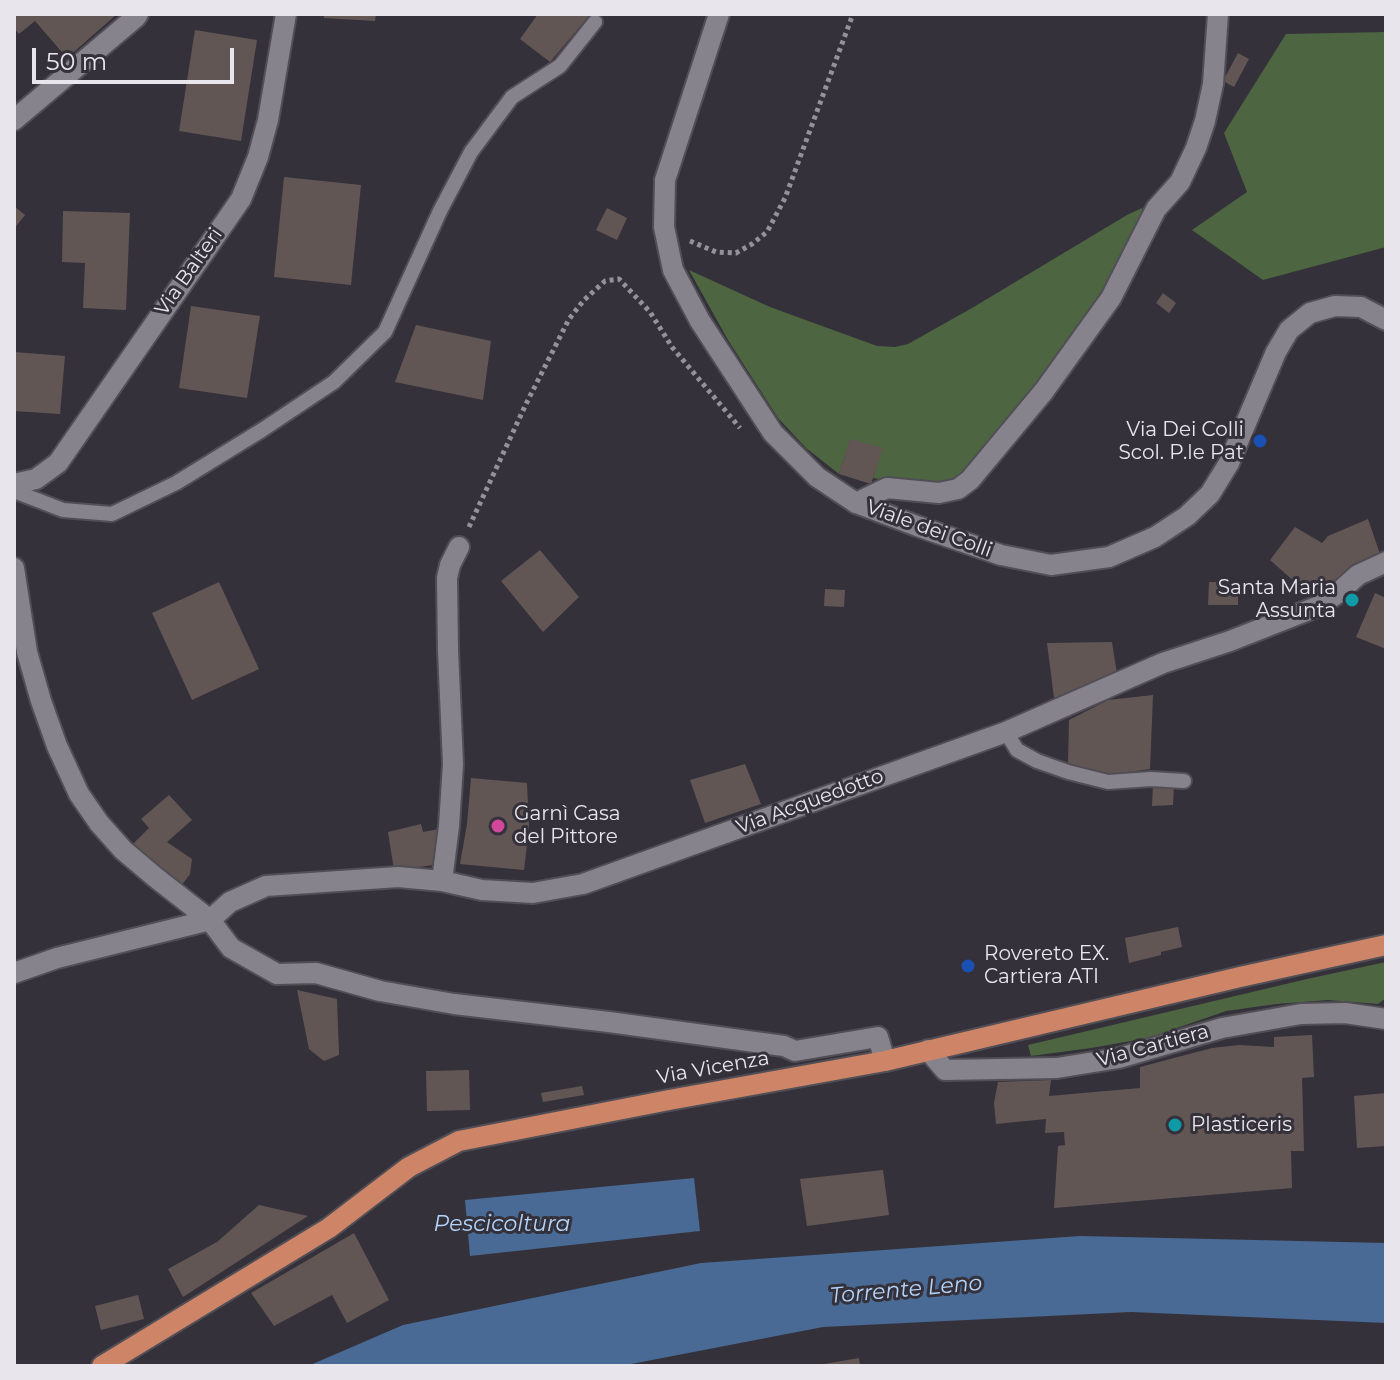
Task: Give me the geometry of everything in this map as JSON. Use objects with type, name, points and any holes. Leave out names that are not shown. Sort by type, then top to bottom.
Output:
[{"type":"main road","name":"Via Vicenza","points":[[102,1366],[329,1228],[409,1167],[459,1141],[885,1061],[1386,945]]},
{"type":"street","points":[[14,120],[138,14]]},
{"type":"street","name":"Via Balteri","points":[[14,484],[36,479],[58,463],[241,199],[258,157],[268,120],[286,14]]},
{"type":"street","name":"Viale dei Colli","points":[[719,14],[665,180],[664,227],[673,270],[693,308],[773,433],[817,477],[856,503],[1001,555],[1051,565],[1109,557],[1155,537],[1187,516],[1210,494],[1229,463],[1276,352],[1289,330],[1310,313],[1335,306],[1361,307],[1386,320]]},
{"type":"street","points":[[856,503],[887,488],[939,493],[958,489],[970,480],[1044,391],[1111,298],[1156,209],[1180,182],[1196,148],[1213,84],[1218,14]]},
{"type":"street","points":[[442,881],[453,764],[447,578],[459,547]]},
{"type":"street","name":"Via Acquedotto","points":[[210,920],[230,902],[266,886],[398,877],[442,881],[482,890],[533,893],[583,884],[1006,732],[1163,663],[1319,606],[1358,575],[1386,562]]},
{"type":"street","points":[[14,568],[27,652],[41,701],[79,794],[123,850],[210,920],[231,948],[277,974],[316,973],[380,991],[454,1004],[784,1046],[795,1051],[878,1037],[885,1061]]},
{"type":"street","points":[[14,973],[57,958],[210,920]]},
{"type":"street","name":"Via Cartiera","points":[[928,1050],[945,1070],[1057,1068],[1119,1058],[1222,1028],[1301,1014],[1345,1013],[1386,1019]]},
{"type":"lane","points":[[14,491],[63,510],[112,514],[176,483],[334,382],[385,332],[440,211],[471,152],[512,97],[560,66],[595,22]]},
{"type":"lane","points":[[1006,732],[1017,750],[1068,772],[1108,782],[1151,779],[1184,781]]},
{"type":"path","points":[[664,227],[716,252],[736,253],[767,232],[785,198],[853,14]]},
{"type":"path","points":[[459,547],[569,319],[605,281],[619,279],[650,312],[672,347],[750,439]]},
{"type":"green space","points":[[1386,32],[1386,247],[1263,280],[1192,230],[1247,192],[1224,133],[1286,34]]},
{"type":"green space","points":[[1142,208],[1143,221],[1117,279],[959,483],[908,484],[873,478],[882,448],[850,440],[839,474],[806,448],[778,418],[728,340],[689,270],[770,307],[877,346],[895,347],[908,344],[972,308]]},
{"type":"green space","points":[[1386,962],[1386,998],[1378,1004],[1328,1000],[1276,1004],[1226,1011],[1148,1038],[1091,1048],[1031,1056],[1028,1045],[1307,979]]},
{"type":"water","name":"Pescicoltura","points":[[694,1178],[700,1231],[470,1256],[465,1200]]},
{"type":"water","name":"Torrente Leno","points":[[1080,1236],[1386,1243],[1386,1323],[1131,1312],[823,1327],[621,1366],[308,1366],[403,1325],[701,1263]]},
{"type":"building","points":[[14,14],[117,14],[67,58],[35,21],[19,34],[14,28]]},
{"type":"building","points":[[324,14],[376,14],[375,21],[324,18]]},
{"type":"building","points":[[538,14],[589,16],[550,62],[520,39]]},
{"type":"building","points":[[195,30],[257,40],[241,141],[179,131]]},
{"type":"building","points":[[1238,53],[1249,59],[1234,87],[1223,81]]},
{"type":"building","points":[[284,177],[361,185],[351,285],[274,277]]},
{"type":"building","points":[[14,206],[25,215],[14,229]]},
{"type":"building","points":[[607,208],[627,218],[617,240],[596,230]]},
{"type":"building","points":[[63,211],[130,213],[126,310],[83,308],[85,263],[62,262]]},
{"type":"building","points":[[1163,293],[1176,303],[1169,313],[1156,303]]},
{"type":"building","points":[[191,306],[260,316],[247,398],[179,388]]},
{"type":"building","points":[[416,325],[491,341],[483,400],[395,382]]},
{"type":"building","points":[[14,352],[65,356],[60,414],[14,411]]},
{"type":"building","points":[[850,439],[883,448],[871,484],[839,474]]},
{"type":"building","points":[[1368,519],[1380,554],[1353,564],[1314,599],[1270,560],[1295,527],[1322,543],[1328,536]]},
{"type":"building","points":[[540,550],[579,597],[543,632],[501,581]]},
{"type":"building","points":[[219,582],[259,669],[192,700],[152,613]]},
{"type":"building","points":[[1209,582],[1238,583],[1238,605],[1208,605]]},
{"type":"building","points":[[825,589],[845,590],[844,607],[824,606]]},
{"type":"building","points":[[1375,593],[1386,598],[1386,649],[1356,637]]},
{"type":"building","points":[[1112,642],[1117,674],[1054,698],[1047,643]]},
{"type":"building","points":[[1153,695],[1150,769],[1107,775],[1068,763],[1069,720],[1108,700]]},
{"type":"building","points":[[745,764],[761,804],[705,823],[690,780]]},
{"type":"building","name":"Garnì Casa del Pittore","points":[[471,778],[527,783],[529,828],[524,870],[460,864]]},
{"type":"building","points":[[1153,784],[1174,784],[1173,805],[1152,806]]},
{"type":"building","points":[[169,795],[192,820],[167,842],[192,859],[190,874],[181,886],[130,847],[149,828],[141,819]]},
{"type":"building","points":[[421,824],[423,832],[455,826],[450,863],[394,870],[388,832]]},
{"type":"building","points":[[1178,927],[1182,947],[1129,963],[1125,938]]},
{"type":"building","points":[[297,990],[337,999],[339,1055],[324,1061],[309,1049]]},
{"type":"building","name":"Plasticeris","points":[[1312,1035],[1314,1077],[1302,1078],[1304,1151],[1291,1151],[1292,1188],[1054,1208],[1058,1146],[1065,1145],[1064,1132],[1045,1133],[1046,1119],[996,1124],[994,1103],[998,1082],[1051,1080],[1049,1096],[1140,1088],[1140,1067],[1212,1048],[1239,1045],[1274,1047],[1274,1037]]},
{"type":"building","points":[[469,1070],[470,1110],[427,1111],[426,1071]]},
{"type":"building","points":[[582,1086],[584,1095],[543,1102],[541,1093]]},
{"type":"building","points":[[1386,1093],[1386,1146],[1357,1148],[1354,1096]]},
{"type":"building","points":[[883,1170],[889,1215],[807,1226],[800,1179]]},
{"type":"building","points":[[259,1205],[308,1216],[183,1297],[168,1269],[217,1242]]},
{"type":"building","points":[[354,1233],[389,1300],[347,1323],[332,1295],[274,1326],[251,1293]]},
{"type":"building","points":[[138,1295],[144,1319],[101,1330],[95,1306]]},
{"type":"building","points":[[859,1358],[860,1366],[824,1364]]},
{"type":"place","name":"Via Dei Colli Scol. P.le Pat","points":[[1260,441]]},
{"type":"place","name":"Santa Maria Assunta","points":[[1352,600]]},
{"type":"place","name":"Garnì Casa del Pittore","points":[[498,826]]},
{"type":"place","name":"Rovereto EX. Cartiera ATI","points":[[968,966]]},
{"type":"place","name":"Plasticeris","points":[[1175,1125]]}]
